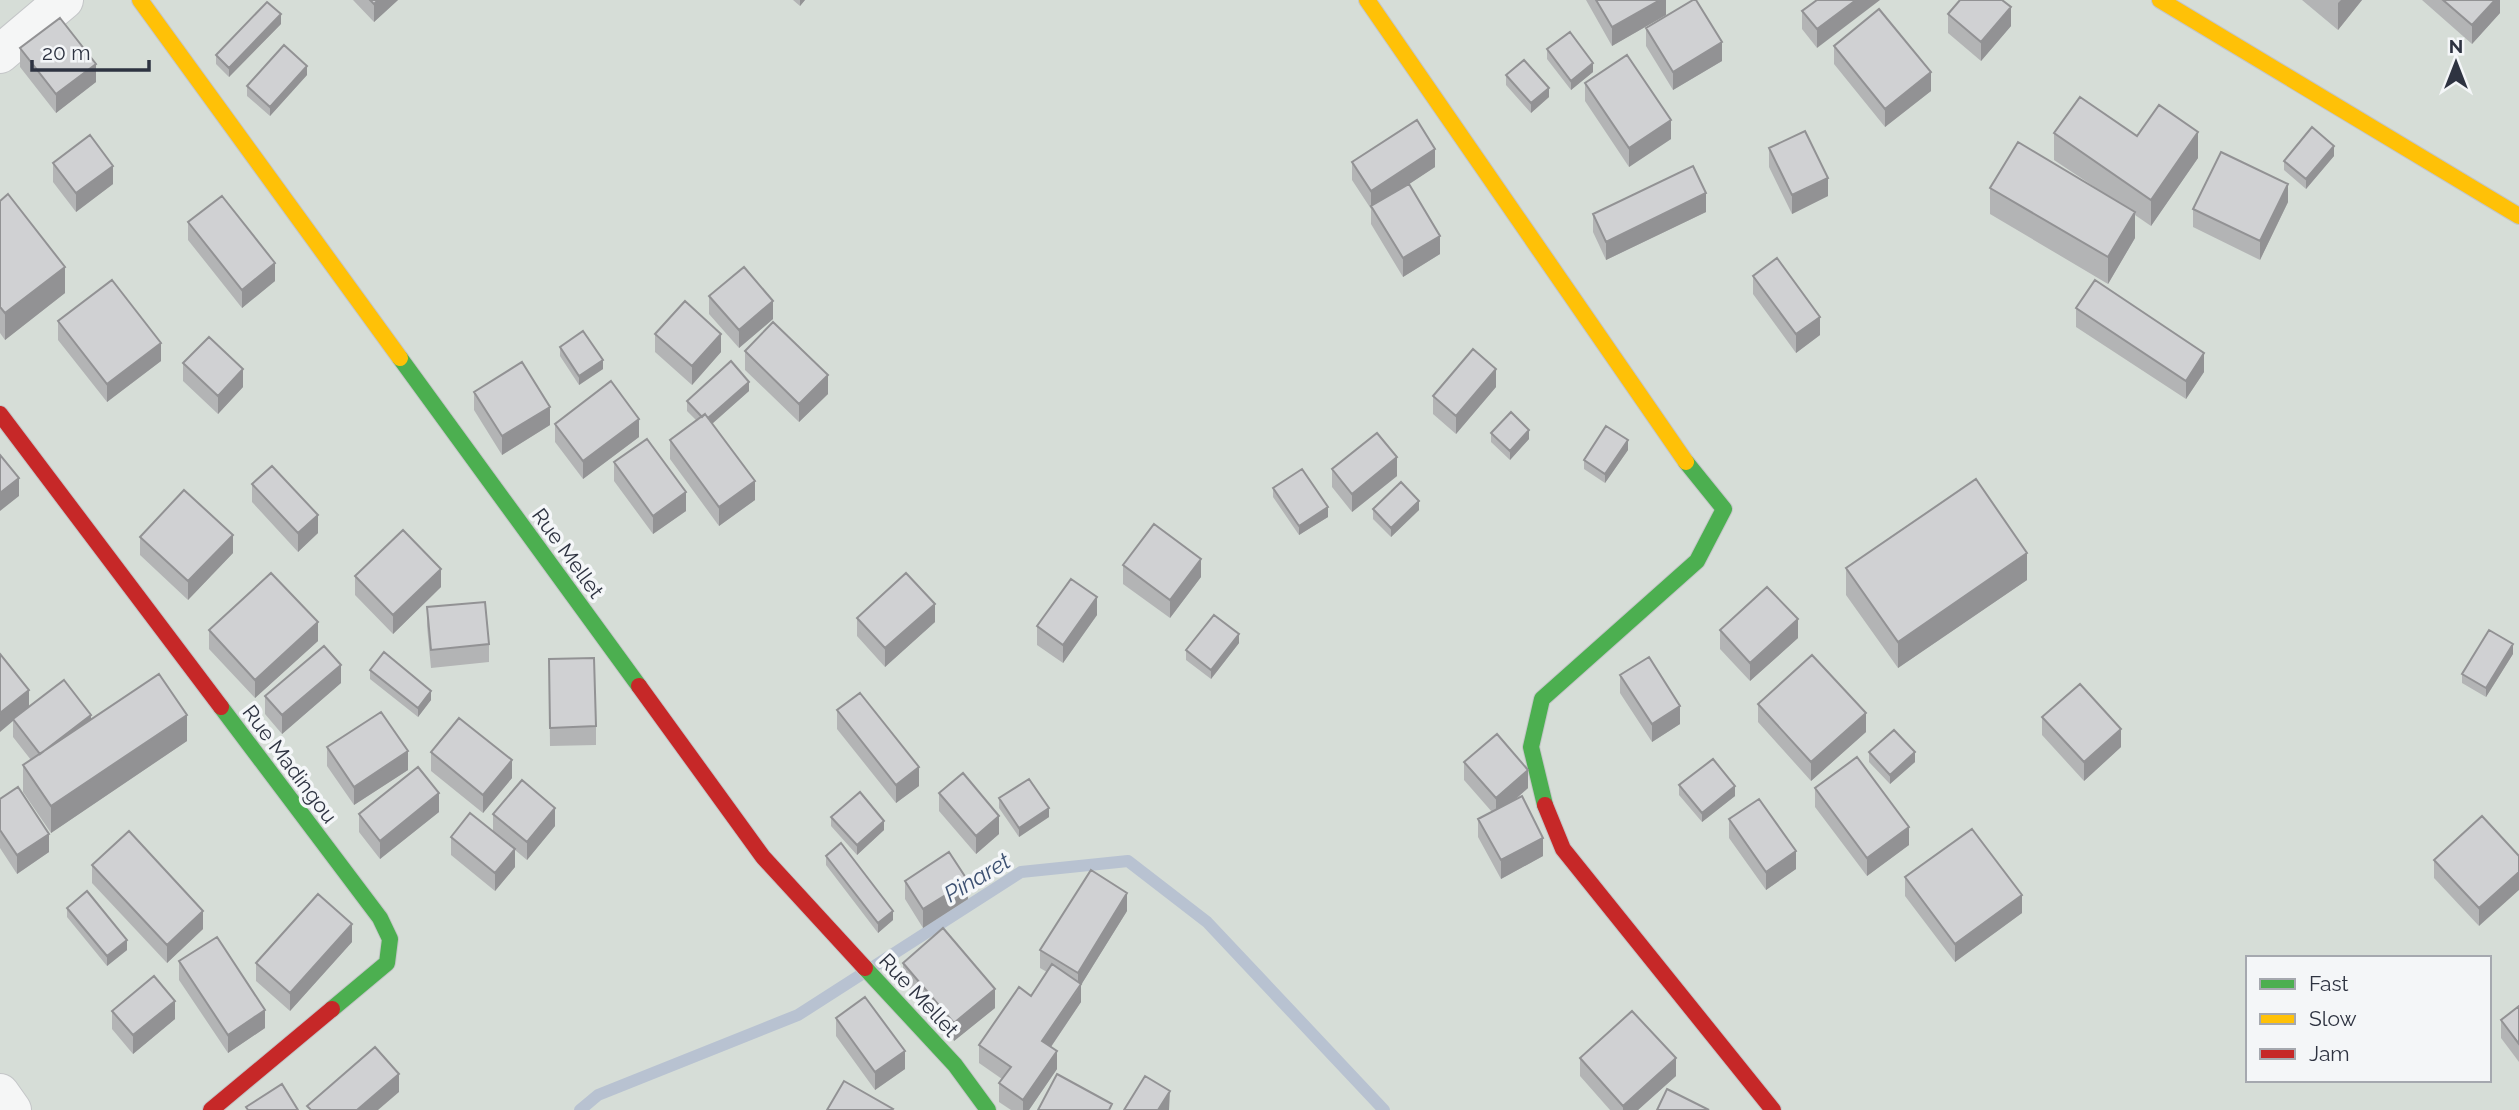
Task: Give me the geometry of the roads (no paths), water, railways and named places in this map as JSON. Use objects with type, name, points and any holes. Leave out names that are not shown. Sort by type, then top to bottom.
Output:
[{"type":"street","points":[[0,54],[64,0]]},
{"type":"street","name":"Rue Mellet","points":[[140,0],[763,857],[956,1065],[988,1110]]},
{"type":"street","points":[[1367,0],[1682,457],[1724,509],[1697,561],[1542,699],[1531,747],[1541,792],[1563,849],[1773,1110]]},
{"type":"street","points":[[2160,0],[2519,216]]},
{"type":"street","name":"Rue Madingou","points":[[0,414],[380,918],[390,939],[387,963],[211,1110]]},
{"type":"street","points":[[0,1093],[12,1110]]},
{"type":"waterway","name":"Pinaret","points":[[580,1110],[598,1095],[798,1015],[1021,872],[1128,861],[1207,922],[1384,1110]]}]
